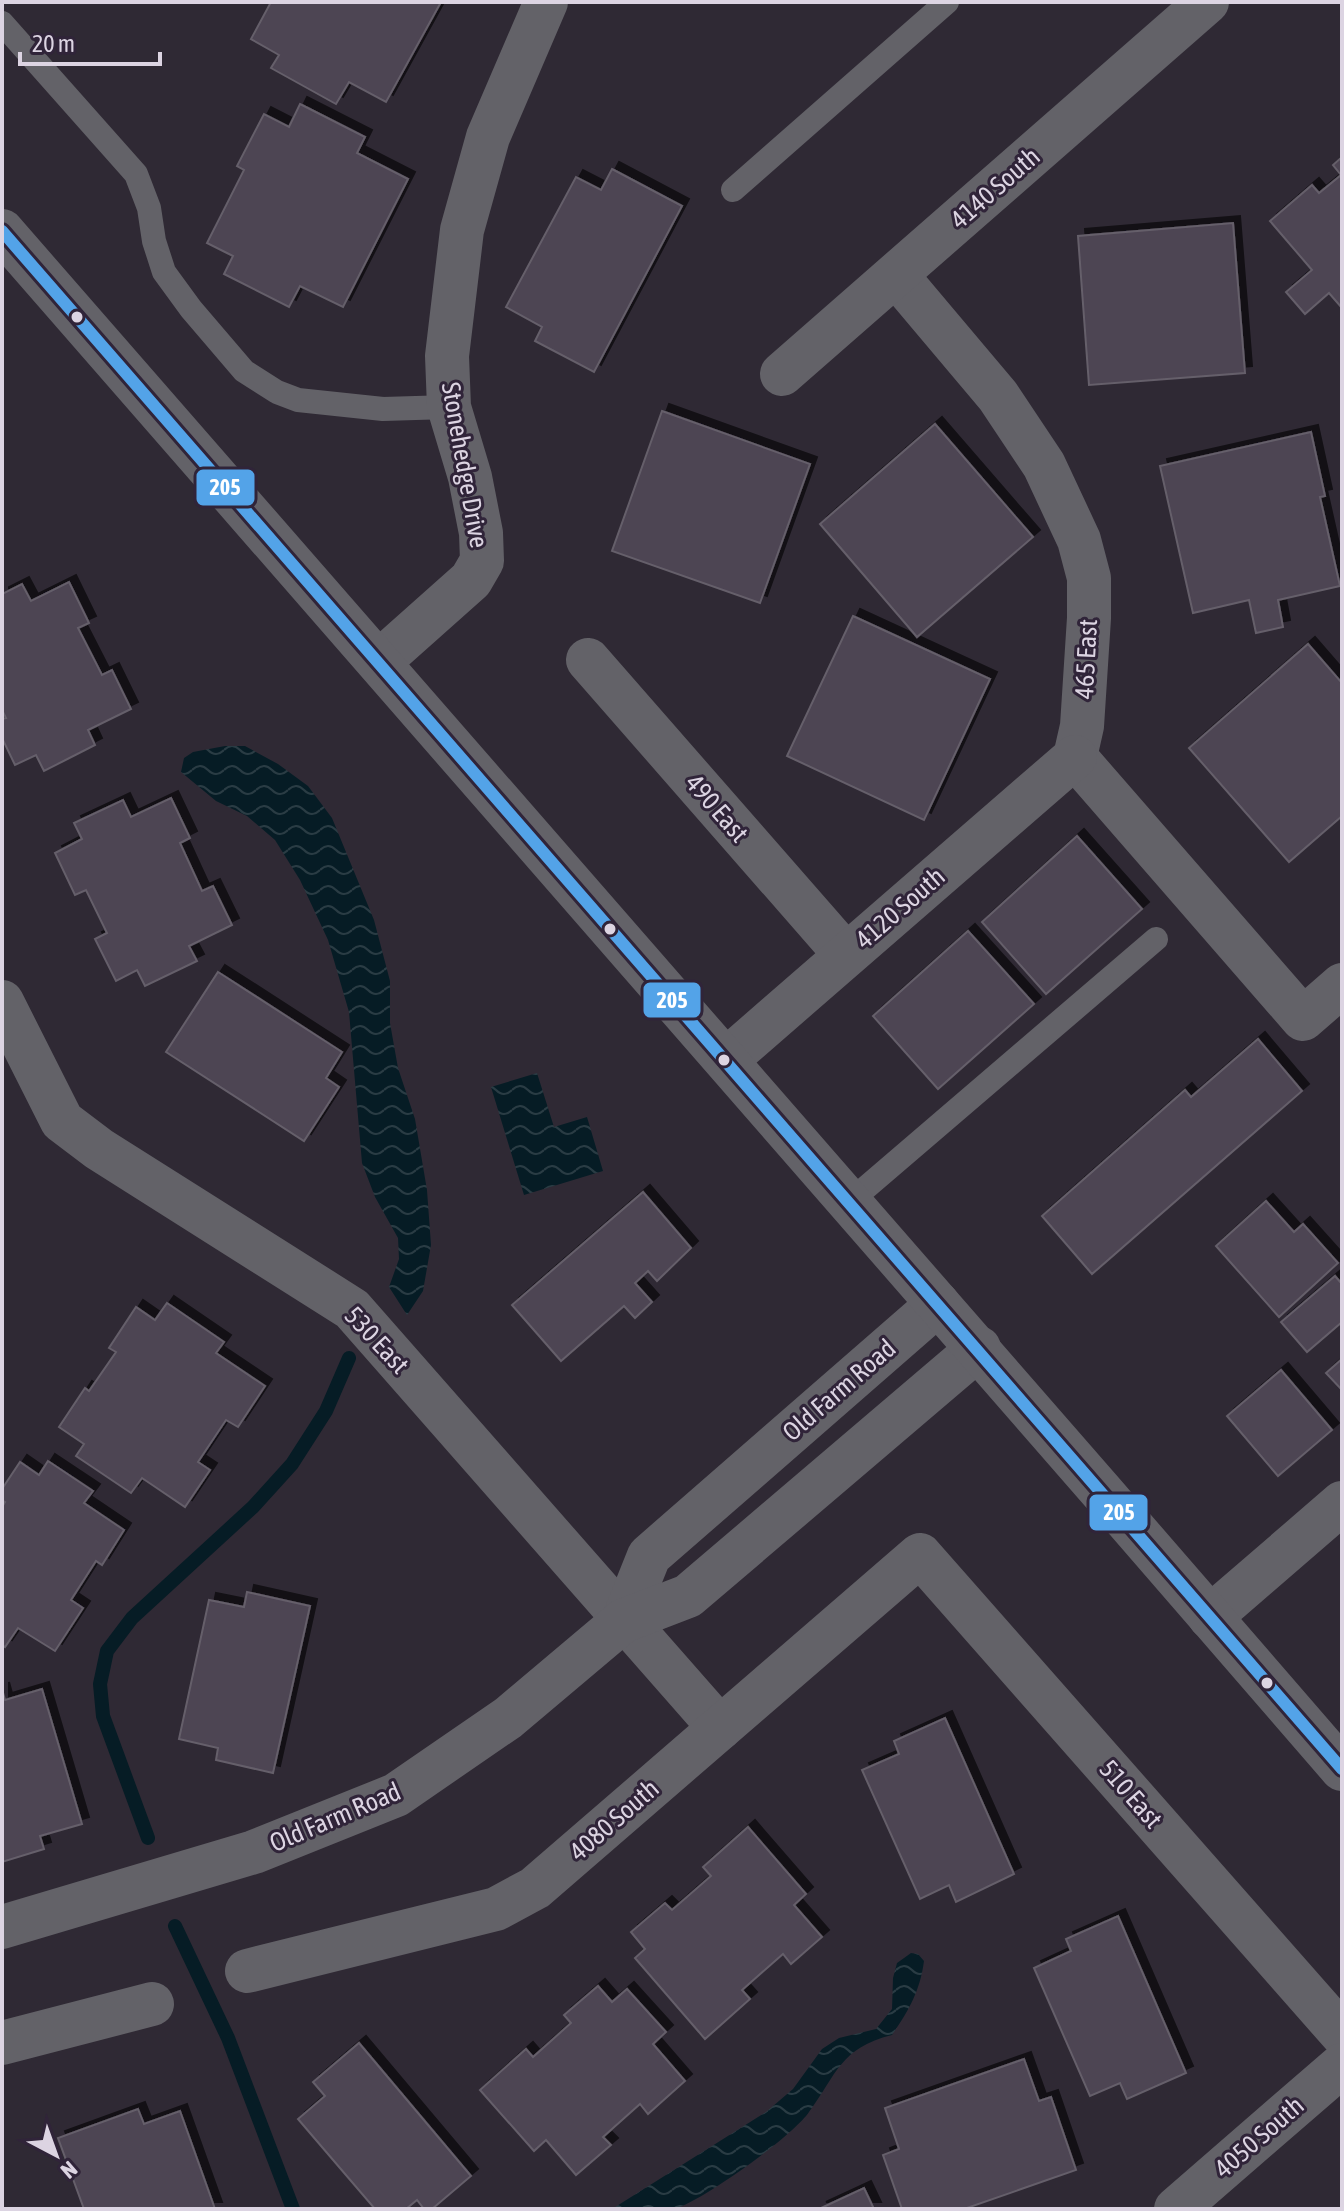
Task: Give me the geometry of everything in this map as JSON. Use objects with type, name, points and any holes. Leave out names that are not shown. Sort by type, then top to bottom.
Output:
[{"type":"street","name":"Stonehedge Drive","points":[[380,661],[471,580],[482,561],[481,533],[470,477],[449,407],[447,356],[462,230],[488,137],[546,2]]},
{"type":"street","name":"4140 South","points":[[782,374],[1207,2]]},
{"type":"street","points":[[2,231],[380,661],[848,1203],[979,1348],[1342,1769]]},
{"type":"street","name":"465 East","points":[[896,275],[998,396],[1044,465],[1079,540],[1089,578],[1089,618],[1082,726],[1075,757]]},
{"type":"street","name":"490 East","points":[[588,660],[846,955]]},
{"type":"street","points":[[1075,757],[1303,1019],[1342,985]]},
{"type":"street","name":"4120 South","points":[[726,1060],[1075,757]]},
{"type":"street","name":"530 East","points":[[6,1025],[62,1121],[99,1149],[352,1309],[720,1728]]},
{"type":"street","name":"Old Farm Road","points":[[623,1621],[649,1556],[938,1304]]},
{"type":"street","name":"Old Farm Road","points":[[2,1927],[254,1852],[396,1795],[508,1718],[623,1621],[688,1596],[979,1348]]},
{"type":"street","points":[[1210,1617],[1342,1503]]},
{"type":"street","name":"4080 South","points":[[247,1971],[496,1909],[535,1888],[920,1555]]},
{"type":"street","name":"510 East","points":[[920,1555],[1342,2034]]},
{"type":"street","points":[[2,2043],[152,2004]]},
{"type":"street","name":"4050 South","points":[[1176,2209],[1342,2065]]},
{"type":"lane","points":[[733,190],[947,2]]},
{"type":"lane","points":[[2,23],[136,174],[149,208],[154,241],[164,272],[244,371],[277,392],[298,400],[383,409],[449,407]]},
{"type":"lane","points":[[848,1203],[1156,939]]},
{"type":"water","points":[[245,746],[278,764],[308,786],[332,818],[374,920],[390,981],[390,1023],[398,1068],[415,1119],[427,1190],[431,1245],[423,1291],[407,1315],[389,1287],[399,1259],[398,1238],[375,1197],[362,1163],[349,1012],[328,940],[300,880],[275,840],[247,816],[216,801],[181,772],[184,758],[193,752]]},
{"type":"water","points":[[537,1073],[554,1127],[587,1117],[603,1171],[524,1195],[491,1087]]},
{"type":"water","points":[[911,1953],[918,1954],[924,1961],[920,1982],[892,2035],[875,2040],[850,2055],[809,2112],[785,2136],[724,2182],[687,2204],[667,2210],[612,2209],[766,2112],[793,2089],[822,2049],[839,2038],[876,2029],[892,2009],[897,1963]]},
{"type":"building","points":[[271,2],[441,2],[386,102],[349,82],[336,104],[271,68],[279,55],[251,39]]},
{"type":"building","points":[[300,104],[365,137],[357,153],[408,179],[343,307],[300,286],[289,307],[224,274],[233,256],[207,243],[244,170],[237,166],[264,114],[289,127]]},
{"type":"building","points":[[1342,157],[1342,308],[1329,293],[1305,314],[1286,292],[1312,270],[1270,221],[1312,185],[1319,193],[1341,175],[1333,165]]},
{"type":"building","points":[[612,169],[682,206],[594,372],[535,341],[542,327],[506,307],[576,177],[601,190]]},
{"type":"building","points":[[1233,223],[1245,373],[1089,385],[1078,236]]},
{"type":"building","points":[[662,411],[810,464],[760,603],[612,551]]},
{"type":"building","points":[[935,424],[1033,537],[917,637],[820,524]]},
{"type":"building","points":[[1311,432],[1325,496],[1320,497],[1340,586],[1278,600],[1283,627],[1256,633],[1249,600],[1193,613],[1160,466]]},
{"type":"building","points":[[69,582],[89,623],[78,628],[102,675],[112,670],[131,709],[88,730],[95,745],[44,771],[36,755],[15,765],[2,738],[2,719],[6,718],[2,710],[2,594],[22,584],[31,601]]},
{"type":"building","points":[[853,616],[990,679],[924,820],[787,756]]},
{"type":"building","points":[[1308,644],[1342,683],[1342,816],[1289,862],[1189,748]]},
{"type":"building","points":[[171,798],[190,838],[180,843],[202,891],[213,886],[232,925],[189,946],[197,961],[145,986],[137,970],[116,981],[95,939],[107,933],[86,890],[75,895],[55,853],[82,839],[74,823],[123,800],[131,817]]},
{"type":"building","points":[[1077,836],[1142,909],[1046,994],[982,922]]},
{"type":"building","points":[[968,931],[1034,1004],[938,1089],[873,1016]]},
{"type":"building","points":[[218,972],[342,1052],[326,1078],[339,1087],[304,1141],[166,1052]]},
{"type":"building","points":[[1258,1039],[1302,1091],[1092,1274],[1042,1216],[1185,1090],[1191,1097]]},
{"type":"building","points":[[643,1192],[691,1248],[657,1281],[648,1271],[635,1283],[652,1302],[635,1318],[624,1306],[561,1361],[512,1305]]},
{"type":"building","points":[[1266,1201],[1294,1232],[1303,1224],[1338,1263],[1279,1317],[1216,1246]]},
{"type":"building","points":[[1335,1276],[1342,1284],[1342,1322],[1307,1352],[1281,1322]]},
{"type":"building","points":[[167,1303],[224,1342],[216,1353],[265,1386],[238,1427],[226,1420],[198,1462],[210,1470],[185,1507],[142,1478],[131,1493],[76,1456],[84,1444],[59,1427],[85,1388],[89,1391],[116,1352],[109,1348],[136,1307],[155,1320]]},
{"type":"building","points":[[1342,1359],[1342,1390],[1326,1373]]},
{"type":"building","points":[[1281,1370],[1332,1430],[1278,1476],[1227,1416]]},
{"type":"building","points":[[48,1461],[93,1491],[84,1503],[124,1530],[102,1565],[96,1561],[71,1600],[83,1608],[55,1651],[18,1628],[5,1647],[2,1645],[2,1507],[5,1502],[2,1500],[2,1489],[20,1462],[39,1475]]},
{"type":"building","points":[[247,1592],[310,1606],[273,1773],[216,1760],[218,1748],[179,1739],[209,1600],[244,1607]]},
{"type":"building","points":[[2,1689],[5,1700],[42,1689],[82,1824],[40,1836],[44,1849],[2,1862]]},
{"type":"building","points":[[945,1718],[1014,1874],[956,1902],[949,1885],[920,1899],[862,1770],[899,1754],[894,1741]]},
{"type":"building","points":[[748,1827],[806,1894],[794,1905],[822,1937],[791,1964],[783,1954],[742,1990],[750,1999],[705,2039],[635,1958],[645,1949],[631,1932],[665,1903],[672,1910],[711,1876],[703,1867]]},
{"type":"building","points":[[1118,1916],[1186,2073],[1127,2099],[1120,2083],[1090,2096],[1034,1968],[1071,1951],[1066,1939]]},
{"type":"building","points":[[598,1986],[612,2002],[627,1989],[666,2032],[653,2044],[685,2081],[648,2114],[640,2104],[603,2137],[611,2145],[576,2175],[546,2140],[534,2151],[480,2090],[526,2049],[533,2057],[571,2023],[564,2015]]},
{"type":"building","points":[[359,2043],[471,2176],[432,2209],[424,2209],[417,2200],[406,2209],[375,2209],[298,2119],[325,2096],[313,2082]]},
{"type":"building","points":[[1024,2059],[1039,2101],[1051,2097],[1076,2170],[964,2209],[902,2209],[883,2155],[899,2149],[885,2108]]},
{"type":"building","points":[[138,2109],[144,2124],[180,2111],[215,2209],[84,2209],[58,2138]]},
{"type":"building","points":[[864,2188],[874,2209],[819,2209]]},
{"type":"waterway","points":[[148,1838],[103,1716],[100,1684],[107,1651],[132,1618],[253,1507],[292,1464],[326,1411],[349,1358]]},
{"type":"waterway","points":[[175,1926],[228,2038],[293,2209]]},
{"type":"transit line","name":"205","points":[[2,231],[1342,1769]]}]
